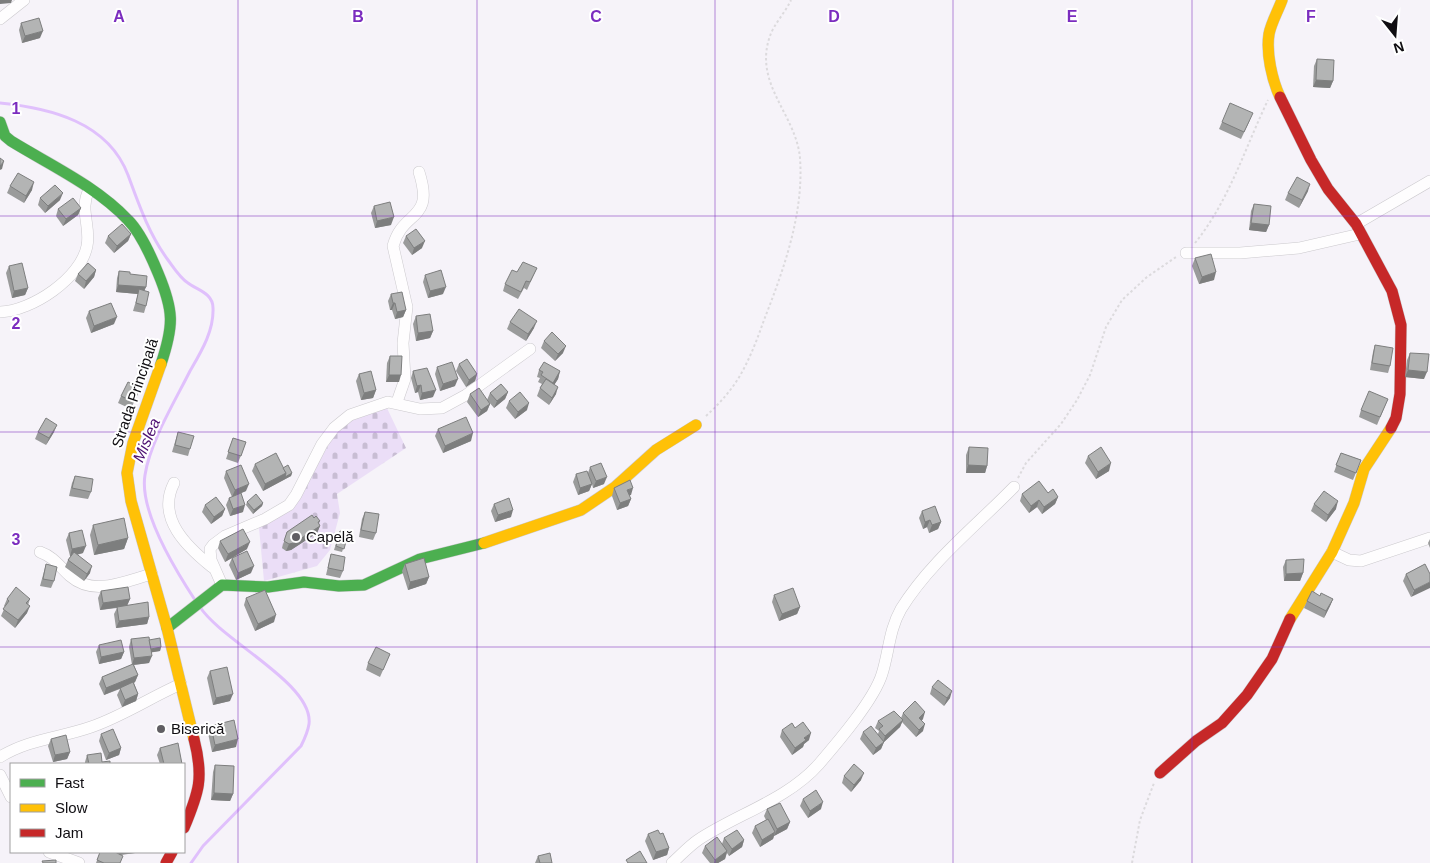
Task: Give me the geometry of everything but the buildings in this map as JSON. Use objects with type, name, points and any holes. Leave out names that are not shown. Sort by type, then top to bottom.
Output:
[{"type":"street","points":[[0,19],[24,0]]},
{"type":"street","points":[[1160,773],[1196,741],[1222,723],[1247,695],[1272,659],[1289,621],[1332,552],[1354,503],[1364,469],[1386,437],[1396,418],[1400,394],[1402,325],[1392,292],[1358,229],[1324,182],[1282,104],[1275,86],[1271,67],[1269,34],[1282,0]]},
{"type":"street","name":"Strada Principală","points":[[0,122],[2,135],[120,210],[136,230],[152,258],[171,309],[172,324],[170,338],[133,444],[127,473],[131,501],[182,684],[198,758],[201,780],[196,802],[185,826]]},
{"type":"street","points":[[397,402],[405,379],[403,343],[407,307],[393,246],[401,230],[425,200],[424,187],[419,172]]},
{"type":"street","points":[[1186,253],[1240,253],[1299,248],[1358,229],[1430,181]]},
{"type":"street","points":[[0,312],[22,308],[52,292],[80,264],[88,245],[84,206],[90,190]]},
{"type":"street","points":[[218,588],[212,567],[210,549],[218,540],[265,519],[289,505],[322,444],[334,428],[350,415],[372,406],[397,402],[420,409],[442,408],[466,395],[530,350]]},
{"type":"street","points":[[167,628],[218,588],[268,588],[304,582],[339,586],[364,585],[420,559],[495,540],[581,510],[616,487],[656,450],[696,425]]},
{"type":"street","points":[[174,484],[169,494],[168,504],[175,529],[184,543],[212,567]]},
{"type":"street","points":[[672,863],[702,838],[787,791],[803,780],[819,764],[871,698],[882,674],[888,640],[901,609],[955,545],[1014,487]]},
{"type":"street","points":[[1332,552],[1349,560],[1361,561],[1430,538]]},
{"type":"street","points":[[40,552],[54,559],[77,581],[90,587],[102,587],[152,574]]},
{"type":"street","points":[[0,757],[20,746],[41,739],[91,727],[182,684]]},
{"type":"street","points":[[0,775],[10,795]]},
{"type":"street","points":[[52,853],[79,863]]},
{"type":"path","points":[[696,425],[726,396],[739,378],[754,346],[774,294],[797,213],[800,157],[795,135],[774,96],[768,71],[766,49],[770,34],[786,13],[790,0]]},
{"type":"path","points":[[1014,487],[1026,463],[1061,424],[1077,400],[1090,375],[1106,327],[1122,300],[1171,258],[1186,253],[1217,210],[1250,143],[1275,86]]},
{"type":"path","points":[[1132,863],[1140,820],[1160,773]]},
{"type":"green space","points":[[386,406],[406,448],[337,494],[340,513],[330,550],[317,566],[264,581],[259,528],[293,507],[333,437],[351,420]]},
{"type":"waterway","name":"Mislea","points":[[0,103],[19,105],[57,114],[92,130],[107,142],[119,157],[145,219],[161,250],[182,278],[204,292],[212,303],[213,317],[206,341],[157,436],[145,475],[145,490],[153,523],[169,557],[195,600]]},
{"type":"waterway","name":"Mislea","points":[[191,863],[203,846],[301,746],[309,724],[307,709],[283,678],[227,634],[200,607]]},
{"type":"traffic: fast","points":[[0,122],[5,136],[11,141],[87,186],[115,208],[137,231],[155,266],[169,308],[170,328],[161,364]]},
{"type":"traffic: fast","points":[[167,628],[222,585],[268,587],[304,582],[339,586],[364,585],[420,559],[484,543]]},
{"type":"traffic: slow","points":[[1280,97],[1270,66],[1268,41],[1271,26],[1282,0]]},
{"type":"traffic: slow","points":[[161,364],[133,443],[127,473],[131,501],[167,628],[194,739]]},
{"type":"traffic: slow","points":[[484,543],[581,510],[615,487],[656,450],[696,425]]},
{"type":"traffic: slow","points":[[1290,619],[1332,552],[1354,503],[1364,469],[1391,428]]},
{"type":"traffic: jam","points":[[1280,97],[1311,160],[1328,189],[1356,224],[1392,291],[1401,325],[1400,394],[1396,418],[1391,428]]},
{"type":"traffic: jam","points":[[1160,773],[1196,741],[1222,723],[1247,695],[1272,659],[1290,619]]},
{"type":"traffic: jam","points":[[185,825],[198,785],[199,764],[194,739]]},
{"type":"traffic: jam","points":[[166,863],[171,853]]},
{"type":"place","name":"Capelă","points":[[296,537]]},
{"type":"place","name":"Biserică","points":[[161,729]]}]
